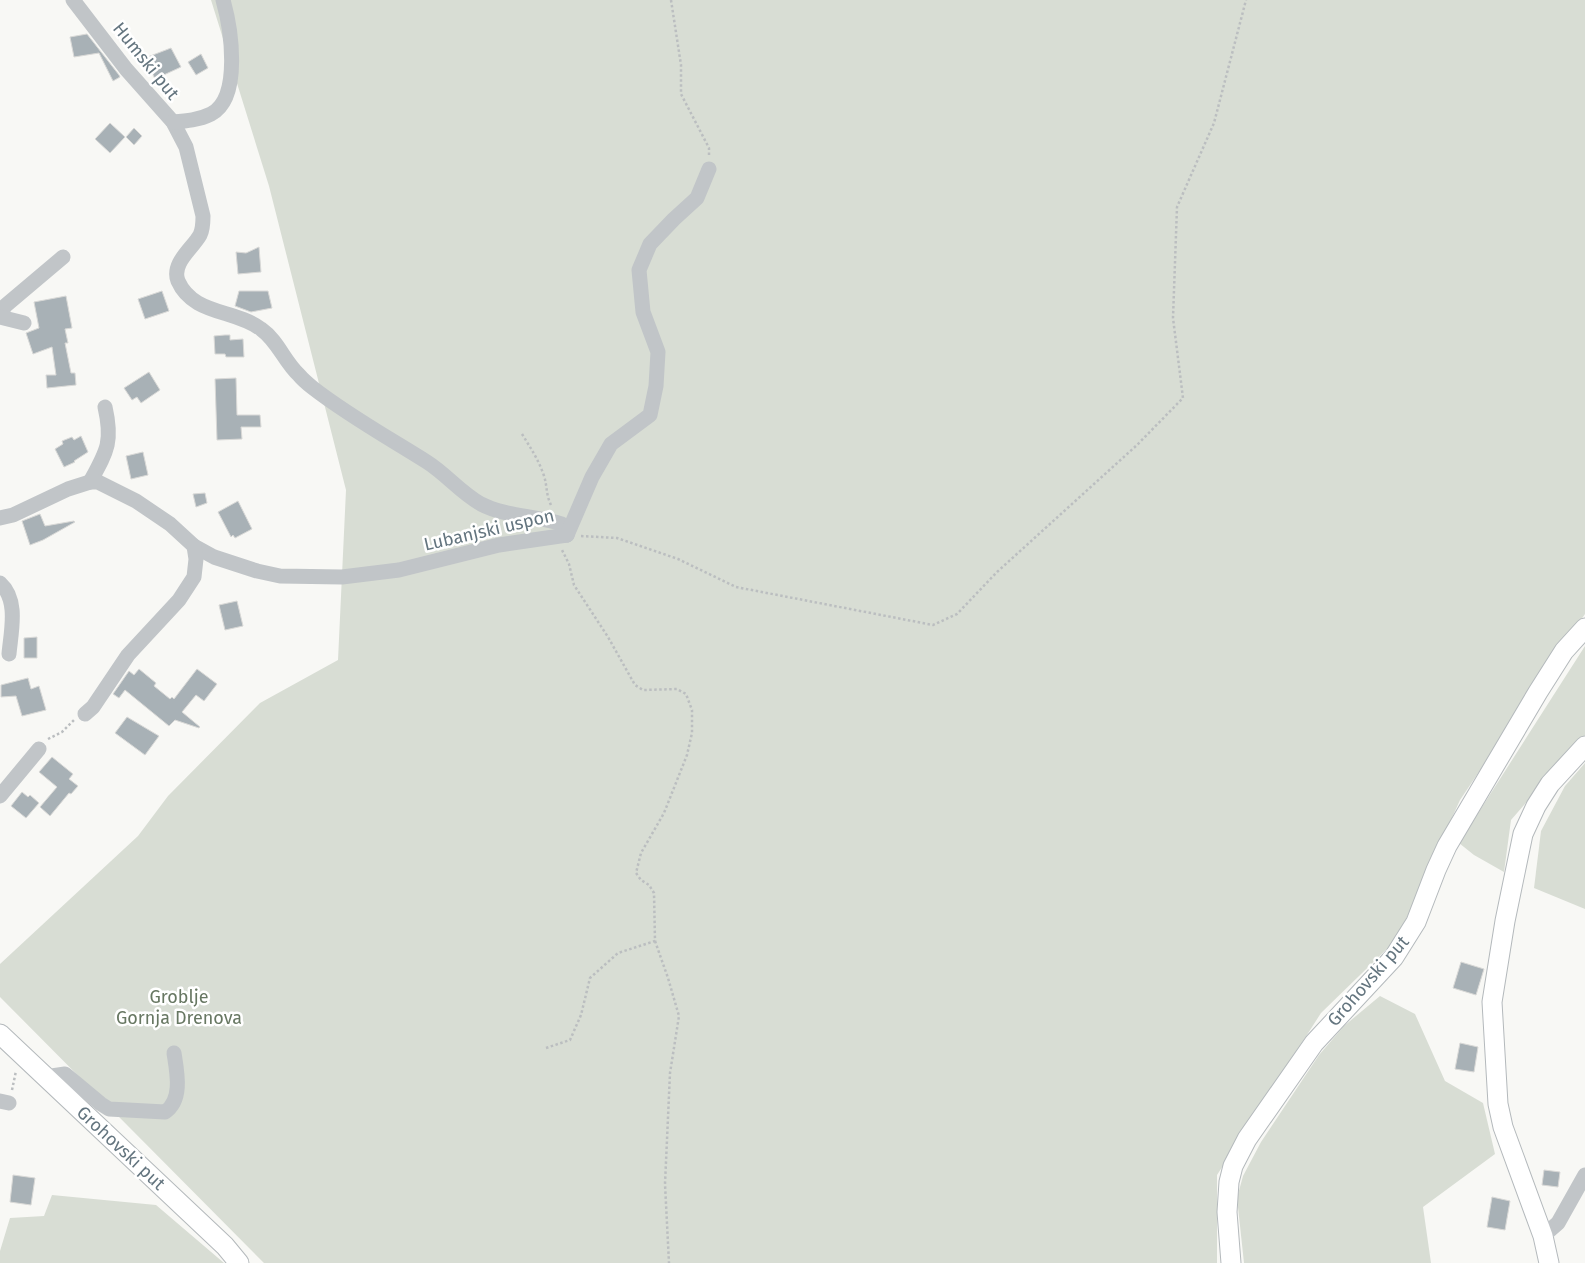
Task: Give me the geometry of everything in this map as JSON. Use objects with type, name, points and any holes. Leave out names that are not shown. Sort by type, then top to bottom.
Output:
[{"type":"main road","name":"Grohovski put","points":[[1231,1263],[1227,1212],[1229,1182],[1233,1166],[1248,1139],[1314,1043],[1394,957],[1405,942],[1416,922],[1447,846],[1538,692],[1564,651],[1585,628]]},
{"type":"main road","points":[[1549,1263],[1544,1236],[1503,1127],[1498,1104],[1492,1002],[1505,921],[1523,834],[1536,806],[1550,784],[1585,746]]},
{"type":"main road","name":"Grohovski put","points":[[0,1034],[225,1246],[239,1263]]},
{"type":"street","name":"Humski put","points":[[73,0],[126,69],[172,122],[186,147],[203,216],[203,224],[199,236],[184,256],[178,268],[177,279],[189,298],[199,304],[254,325]]},
{"type":"street","name":"Humski put","points":[[172,122],[195,120],[212,114],[222,104],[227,93],[232,47],[224,0]]},
{"type":"street","points":[[561,532],[610,444],[650,414],[656,386],[658,352],[643,312],[640,270],[650,244],[697,198],[709,169]]},
{"type":"street","points":[[24,323],[0,316],[5,306],[63,257]]},
{"type":"street","name":"Lubanjski uspon","points":[[254,325],[262,329],[280,348],[298,375],[314,388],[376,431],[429,463],[480,503],[497,510],[545,518],[561,532]]},
{"type":"street","points":[[0,518],[13,515],[68,489],[90,482],[102,462],[108,446],[110,426],[105,407]]},
{"type":"street","name":"Lubanjski uspon","points":[[90,482],[98,482],[136,501],[170,524],[194,546],[214,557],[280,576],[342,577],[399,570],[499,545],[561,532]]},
{"type":"street","points":[[84,714],[93,707],[128,655],[179,600],[194,577],[196,559],[194,546]]},
{"type":"street","points":[[0,583],[7,589],[13,614],[9,654]]},
{"type":"street","points":[[0,796],[39,749]]},
{"type":"street","points":[[46,1077],[65,1074],[109,1109],[165,1112],[171,1108],[177,1086],[178,1079],[174,1053]]},
{"type":"street","points":[[1544,1236],[1558,1224],[1585,1176]]},
{"type":"path","points":[[671,0],[681,65],[681,94],[710,148],[709,169]]},
{"type":"path","points":[[561,532],[617,538],[678,559],[736,587],[932,626],[957,614],[997,572],[1136,445],[1183,398],[1173,318],[1177,207],[1214,124],[1246,0]]},
{"type":"path","points":[[522,434],[544,476],[547,498],[561,532],[574,585],[608,637],[635,685],[643,690],[677,688],[686,694],[692,710],[692,733],[687,755],[664,813],[641,853],[636,873],[641,880],[649,885],[654,893],[655,940],[679,1016],[670,1073],[665,1184],[669,1263]]},
{"type":"path","points":[[39,749],[49,738],[62,732],[76,718],[84,714]]},
{"type":"path","points":[[546,1048],[570,1040],[581,1015],[590,978],[618,953],[655,940]]},
{"type":"path","points":[[5,1102],[20,1053]]},
{"type":"green space","name":"Groblje Gornja Drenova","points":[[211,0],[1585,0],[1585,614],[1460,800],[1397,939],[1321,1013],[1217,1175],[1217,1263],[264,1263],[0,997],[0,964],[138,836],[168,796],[260,703],[338,660],[346,490],[269,186]]},
{"type":"green space","points":[[1585,646],[1585,735],[1511,820],[1504,872],[1474,855],[1459,843]]},
{"type":"green space","points":[[1585,763],[1585,909],[1534,888],[1541,831],[1565,786]]},
{"type":"green space","points":[[1380,996],[1415,1014],[1445,1081],[1483,1103],[1495,1154],[1423,1207],[1431,1263],[1244,1263],[1237,1198],[1243,1176],[1261,1142],[1319,1055],[1344,1026]]},
{"type":"green space","points":[[52,1195],[156,1205],[224,1263],[0,1263],[0,1251],[10,1218],[44,1216]]},
{"type":"building","points":[[87,34],[120,77],[113,81],[99,53],[74,57],[70,37]]},
{"type":"building","points":[[171,48],[181,67],[155,79],[145,58]]},
{"type":"building","points":[[201,54],[208,68],[196,75],[188,62]]},
{"type":"building","points":[[110,123],[125,137],[110,153],[95,139]]},
{"type":"building","points":[[134,128],[142,136],[134,145],[126,137]]},
{"type":"building","points":[[259,247],[261,272],[238,274],[236,252],[246,253]]},
{"type":"building","points":[[162,291],[169,311],[145,319],[138,299]]},
{"type":"building","points":[[239,291],[268,291],[272,308],[251,312],[235,306]]},
{"type":"building","points":[[66,296],[72,328],[65,329],[68,343],[65,343],[71,373],[75,373],[76,385],[47,388],[46,375],[56,375],[52,347],[33,354],[26,333],[39,328],[34,302]]},
{"type":"building","points":[[230,335],[230,340],[243,339],[244,357],[226,357],[225,354],[215,354],[214,336]]},
{"type":"building","points":[[149,372],[160,390],[141,403],[137,397],[132,400],[124,388]]},
{"type":"building","points":[[236,378],[237,415],[260,415],[261,427],[241,427],[242,439],[217,440],[215,379]]},
{"type":"building","points":[[81,436],[88,452],[75,462],[64,467],[55,449],[63,444],[62,441],[72,437],[74,440]]},
{"type":"building","points":[[143,452],[148,475],[131,479],[126,456]]},
{"type":"building","points":[[205,493],[207,503],[196,507],[193,494]]},
{"type":"building","points":[[238,501],[252,529],[235,538],[233,535],[231,537],[218,512]]},
{"type":"building","points":[[40,514],[45,526],[75,522],[30,545],[22,521]]},
{"type":"building","points":[[237,601],[243,626],[225,630],[219,605]]},
{"type":"building","points":[[37,637],[37,658],[24,658],[24,638]]},
{"type":"building","points":[[139,669],[156,683],[154,686],[170,699],[172,697],[174,699],[197,669],[217,684],[204,701],[196,695],[182,712],[200,727],[175,720],[169,726],[125,690],[119,698],[113,694],[129,671],[134,675]]},
{"type":"building","points":[[28,678],[31,689],[39,686],[46,710],[22,716],[16,696],[1,697],[1,685]]},
{"type":"building","points":[[127,717],[159,736],[145,755],[115,733]]},
{"type":"building","points":[[52,757],[73,774],[69,779],[78,786],[71,794],[69,793],[50,816],[40,807],[57,787],[39,772]]},
{"type":"building","points":[[22,792],[28,797],[30,795],[39,803],[26,818],[11,806]]},
{"type":"building","points":[[1461,962],[1484,969],[1476,995],[1453,988]]},
{"type":"building","points":[[1460,1043],[1478,1047],[1474,1072],[1455,1069]]},
{"type":"building","points":[[1544,1170],[1560,1172],[1558,1187],[1542,1185]]},
{"type":"building","points":[[13,1175],[35,1178],[31,1205],[10,1202]]},
{"type":"building","points":[[1492,1197],[1510,1201],[1505,1230],[1487,1227]]}]
